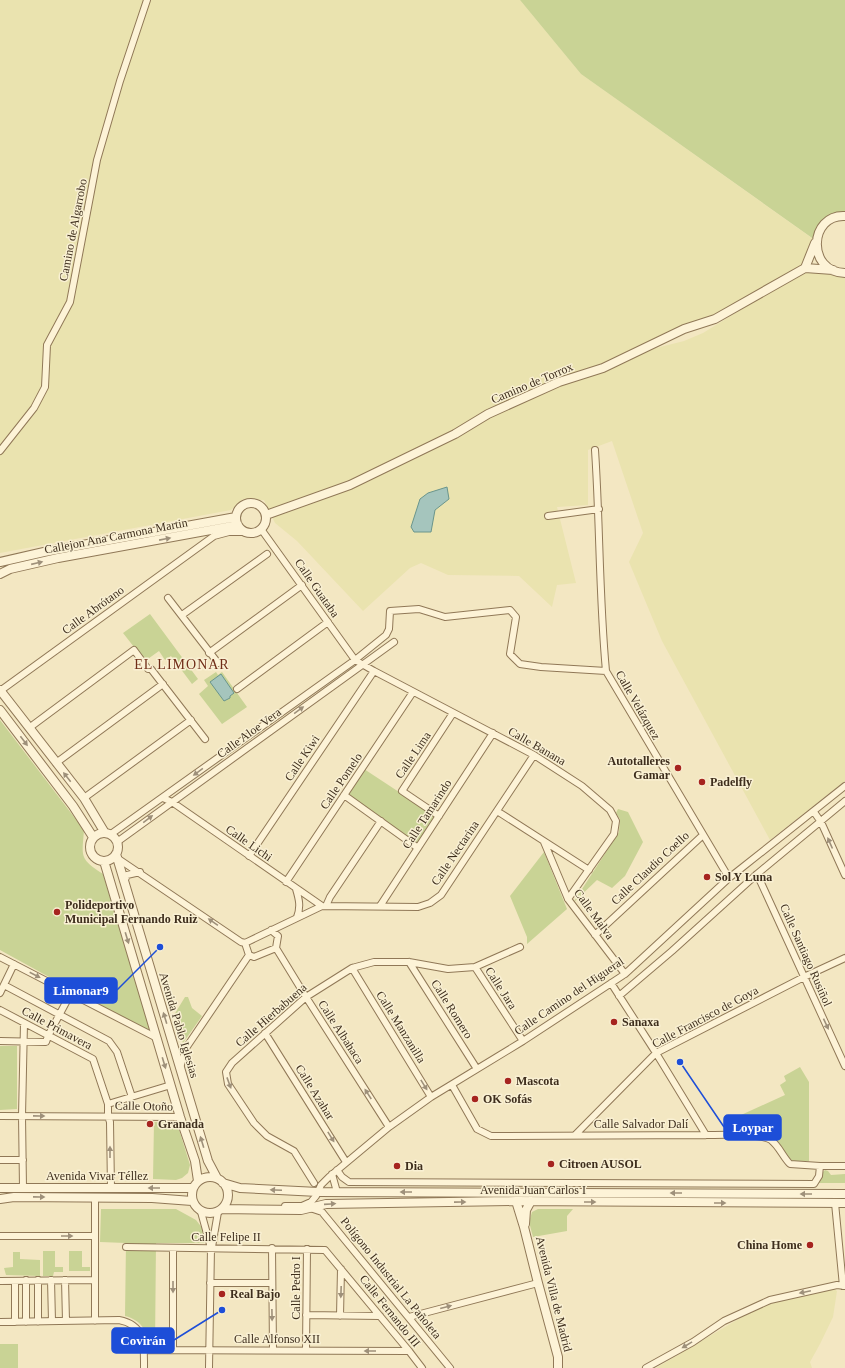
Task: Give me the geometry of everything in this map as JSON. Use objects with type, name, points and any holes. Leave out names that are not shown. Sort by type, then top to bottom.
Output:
[{"type":"street","name":"Camino de Algarrobo","points":[[0,451],[34,408],[45,387],[47,345],[70,302],[97,160],[120,81],[147,0]]},
{"type":"street","points":[[845,216],[832,219],[825,224],[819,232],[805,268],[833,270],[845,273]]},
{"type":"street","points":[[816,241],[820,260],[827,267],[833,270]]},
{"type":"street","name":"Camino de Torrox","points":[[266,515],[350,485],[455,434],[488,414],[545,388],[603,368],[684,329],[715,320],[805,268]]},
{"type":"street","name":"Calle Velázquez","points":[[595,450],[599,509],[603,636],[606,671],[728,878]]},
{"type":"street","points":[[247,503],[253,503],[261,506],[266,515],[266,520],[261,529],[254,532],[242,530],[238,525],[236,517],[238,511],[247,503]]},
{"type":"street","points":[[548,516],[599,509]]},
{"type":"street","name":"Callejon Ana Carmona Martin","points":[[0,562],[44,552],[236,517]]},
{"type":"street","name":"Callejon Ana Carmona Martin","points":[[0,574],[10,569],[58,558],[238,525]]},
{"type":"street","name":"Calle Guataba","points":[[261,529],[355,660]]},
{"type":"street","name":"Calle Abrótano","points":[[0,691],[214,536],[229,532],[247,532]]},
{"type":"street","points":[[195,533],[200,539],[198,547]]},
{"type":"street","points":[[182,615],[267,554]]},
{"type":"street","points":[[209,653],[302,585]]},
{"type":"street","points":[[168,598],[218,663]]},
{"type":"street","name":"Calle Aloe Vera","points":[[108,833],[163,798],[355,660],[386,635],[389,629],[390,611],[419,609],[445,617],[510,610],[516,617],[510,654],[520,664],[541,668],[606,671]]},
{"type":"street","points":[[237,688],[328,622]]},
{"type":"street","name":"Calle Aloe Vera","points":[[117,842],[394,642]]},
{"type":"street","points":[[29,728],[134,650],[148,670],[151,669],[205,739]]},
{"type":"street","name":"Calle Banana","points":[[355,660],[374,672],[534,755],[582,786],[610,810],[616,821],[614,834],[568,899]]},
{"type":"street","name":"Calle Kiwi","points":[[249,856],[374,672]]},
{"type":"street","points":[[56,763],[163,684]]},
{"type":"street","points":[[0,691],[84,798],[108,833],[117,842],[118,849],[116,856],[104,861],[98,860],[90,852],[89,847],[93,837],[99,833],[108,833]]},
{"type":"street","name":"Calle Pomelo","points":[[286,882],[413,692]]},
{"type":"street","points":[[0,710],[73,806],[93,837]]},
{"type":"street","name":"Calle Lima","points":[[439,816],[402,791],[453,713]]},
{"type":"street","points":[[84,798],[191,720]]},
{"type":"street","name":"Calle Tamarindo","points":[[380,906],[493,734]]},
{"type":"street","name":"Calle Nectarina","points":[[245,943],[297,917],[324,906],[418,907],[430,903],[441,895],[534,755]]},
{"type":"street","name":"Calle Camino del Higueral","points":[[272,1209],[280,1206],[302,1206],[311,1202],[321,1185],[330,1176],[389,1127],[431,1097],[523,1041],[625,974],[728,878],[814,812],[845,786]]},
{"type":"street","points":[[344,795],[418,848]]},
{"type":"street","name":"Calle Lichi","points":[[163,798],[172,802],[296,889],[324,906]]},
{"type":"street","points":[[619,996],[672,951],[757,874],[845,801]]},
{"type":"street","name":"Calle Malva","points":[[497,811],[589,870]]},
{"type":"street","points":[[814,812],[821,822],[845,876]]},
{"type":"street","points":[[324,906],[381,821]]},
{"type":"street","name":"Calle Claudio Coello","points":[[595,934],[702,835]]},
{"type":"street","name":"Calle Malva","points":[[544,842],[568,899],[625,974]]},
{"type":"street","points":[[116,856],[241,942],[245,943],[249,955]]},
{"type":"street","name":"Avenida Pablo Iglesias","points":[[116,856],[208,1160],[220,1181]]},
{"type":"street","name":"Avenida Pablo Iglesias","points":[[104,861],[180,1117],[196,1161],[196,1185]]},
{"type":"street","points":[[124,882],[127,875],[140,872]]},
{"type":"street","name":"Calle Santiago Rusiñol","points":[[757,874],[845,1066]]},
{"type":"street","points":[[296,889],[300,901],[297,917]]},
{"type":"street","name":"Calle Albahaca","points":[[271,930],[278,936],[276,948],[389,1127]]},
{"type":"street","name":"Calle Hierbabuena","points":[[314,1183],[294,1151],[266,1136],[254,1124],[228,1084],[226,1072],[232,1063],[306,997],[352,968],[374,962],[409,962],[448,969],[475,968],[520,947]]},
{"type":"street","points":[[249,955],[254,957],[276,948]]},
{"type":"street","points":[[180,1068],[186,1048],[249,955]]},
{"type":"street","points":[[0,957],[157,1038]]},
{"type":"street","name":"Calle Francisco de Goya","points":[[575,1135],[656,1053],[804,977],[845,958]]},
{"type":"street","name":"Calle Romero","points":[[409,962],[477,1069]]},
{"type":"street","points":[[0,993],[14,964]]},
{"type":"street","name":"Calle Manzanilla","points":[[352,968],[431,1097]]},
{"type":"street","name":"Calle Jara","points":[[475,968],[523,1041]]},
{"type":"street","points":[[611,983],[706,1135]]},
{"type":"street","points":[[4,985],[109,1041],[117,1052],[132,1097]]},
{"type":"street","points":[[0,1041],[46,1042],[71,993]]},
{"type":"street","name":"Calle Primavera","points":[[0,1010],[93,1059],[108,1104],[108,1116],[110,1122],[110,1189]]},
{"type":"street","points":[[23,1188],[22,1116],[24,1023]]},
{"type":"street","name":"Calle Azahar","points":[[265,1033],[346,1162]]},
{"type":"street","points":[[174,1047],[180,1050],[186,1048]]},
{"type":"street","points":[[108,1104],[171,1085]]},
{"type":"street","name":"Calle Salvador Dalí","points":[[452,1085],[477,1129],[490,1136],[706,1135],[767,1138],[772,1141],[790,1164],[845,1166]]},
{"type":"street","name":"Calle Otoño","points":[[0,1116],[180,1117]]},
{"type":"street","points":[[0,1160],[23,1160]]},
{"type":"street","points":[[337,1170],[342,1177],[349,1182],[814,1184],[819,1176],[820,1166]]},
{"type":"street","points":[[330,1176],[337,1192]]},
{"type":"street","name":"Calle Camino del Higueral","points":[[306,1191],[314,1183],[330,1176]]},
{"type":"street","points":[[201,1212],[210,1214],[220,1210],[226,1205],[228,1195],[227,1188],[220,1181],[207,1177],[196,1185],[192,1194],[192,1201],[201,1212],[211,1248],[209,1368]]},
{"type":"street","name":"Avenida Juan Carlos I","points":[[220,1181],[240,1188],[318,1192],[845,1194]]},
{"type":"street","name":"Avenida Vivar Téllez","points":[[0,1188],[110,1189],[196,1185]]},
{"type":"street","name":"Avenida Vivar Téllez","points":[[0,1199],[14,1197],[171,1199],[192,1201]]},
{"type":"street","points":[[95,1198],[95,1320]]},
{"type":"street","name":"Avenida Juan Carlos I","points":[[220,1210],[302,1210],[326,1204],[516,1201],[845,1203]]},
{"type":"street","name":"Avenida Villa de Madrid","points":[[516,1201],[558,1358],[558,1368]]},
{"type":"street","points":[[524,1227],[526,1210],[531,1201]]},
{"type":"street","points":[[646,1368],[693,1342],[724,1321],[770,1300],[836,1285],[844,1286],[835,1203]]},
{"type":"street","name":"Polígono Industrial La Pañoleta","points":[[310,1208],[322,1212],[450,1368]]},
{"type":"street","points":[[211,1248],[220,1210]]},
{"type":"street","points":[[0,1236],[95,1236]]},
{"type":"street","name":"Calle Felipe II","points":[[126,1248],[272,1248],[325,1250]]},
{"type":"street","points":[[172,1350],[173,1248]]},
{"type":"street","points":[[272,1248],[273,1350]]},
{"type":"street","name":"Calle Pedro I","points":[[306,1350],[307,1249]]},
{"type":"street","name":"Calle Fernando III","points":[[325,1250],[422,1368]]},
{"type":"street","name":"Calle Fernando III","points":[[340,1316],[341,1269]]},
{"type":"street","points":[[26,1280],[26,1322]]},
{"type":"street","points":[[38,1280],[38,1322]]},
{"type":"street","points":[[52,1280],[52,1322]]},
{"type":"street","points":[[65,1280],[66,1321]]},
{"type":"street","points":[[0,1281],[95,1280]]},
{"type":"street","points":[[15,1281],[15,1322]]},
{"type":"street","points":[[210,1283],[272,1283]]},
{"type":"street","points":[[408,1317],[538,1283]]},
{"type":"street","points":[[306,1315],[380,1316]]},
{"type":"street","points":[[0,1322],[95,1320],[119,1320],[128,1322],[136,1327],[142,1336],[144,1368]]},
{"type":"street","name":"Calle Alfonso XII","points":[[144,1350],[409,1351]]},
{"type":"shaded area","points":[[0,0],[520,0],[581,74],[816,241],[805,268],[715,319],[632,354],[684,341],[703,333],[808,270],[845,273],[845,781],[770,840],[662,641],[629,562],[643,533],[612,441],[588,450],[588,505],[557,507],[576,583],[557,585],[552,607],[519,576],[448,575],[421,563],[410,568],[363,611],[297,541],[275,523],[264,500],[243,499],[231,510],[0,553]]},
{"type":"shaded area","points":[[834,1289],[837,1291],[833,1317],[810,1362],[812,1368],[656,1368],[752,1311],[781,1300]]},
{"type":"green space","points":[[520,0],[845,0],[845,216],[833,219],[815,240],[581,74]]},
{"type":"green space","points":[[150,614],[198,679],[192,684],[171,656],[165,660],[159,651],[145,661],[123,633]]},
{"type":"green space","points":[[216,672],[218,675],[222,672],[247,707],[222,724],[199,694],[208,686],[204,680]]},
{"type":"green space","name":"Polideportivo Municipal Fernando Ruiz","points":[[0,720],[84,830],[84,856],[90,864],[103,874],[151,1033],[0,950]]},
{"type":"green space","points":[[364,769],[437,817],[417,845],[347,795]]},
{"type":"green space","points":[[618,809],[628,812],[643,842],[625,876],[612,888],[597,880],[573,903],[619,832],[620,819],[616,813]]},
{"type":"green space","points":[[544,852],[567,909],[527,944],[527,937],[510,896]]},
{"type":"green space","points":[[185,997],[188,997],[192,1008],[202,1016],[183,1043],[174,1015]]},
{"type":"green space","points":[[0,1046],[17,1046],[17,1109],[0,1110]]},
{"type":"green space","points":[[800,1067],[809,1082],[809,1161],[792,1162],[777,1140],[766,1134],[749,1132],[741,1115],[785,1095],[780,1085],[786,1081],[784,1076]]},
{"type":"green space","points":[[154,1122],[177,1123],[190,1165],[188,1173],[182,1178],[176,1180],[153,1179]]},
{"type":"green space","points":[[825,1170],[831,1175],[845,1174],[845,1183],[817,1183]]},
{"type":"green space","points":[[101,1209],[176,1209],[196,1220],[203,1229],[205,1243],[156,1243],[155,1346],[149,1346],[147,1335],[139,1323],[125,1316],[126,1243],[100,1242]]},
{"type":"green space","points":[[538,1209],[573,1209],[567,1216],[567,1231],[533,1237],[529,1222],[532,1212]]},
{"type":"green space","points":[[43,1251],[55,1251],[55,1267],[63,1267],[63,1272],[54,1272],[53,1276],[43,1276]]},
{"type":"green space","points":[[69,1251],[82,1251],[82,1267],[90,1267],[90,1271],[69,1271]]},
{"type":"green space","points":[[13,1252],[20,1252],[20,1259],[40,1260],[40,1276],[6,1275],[4,1268],[13,1267]]},
{"type":"green space","points":[[0,1344],[18,1344],[18,1368],[0,1368]]},
{"type":"water","points":[[447,487],[449,499],[435,510],[431,532],[414,532],[411,527],[420,499],[428,493]]},
{"type":"water","points":[[221,674],[234,693],[230,696],[230,698],[224,701],[210,682]]},
{"type":"place","name":"Autotalleres Gamar","points":[[678,768]]},
{"type":"place","name":"Padelfly","points":[[702,782]]},
{"type":"place","name":"Sol Y Luna","points":[[707,877]]},
{"type":"place","name":"Polideportivo Municipal Fernando Ruiz","points":[[57,912]]},
{"type":"place","name":"Limonar9","points":[[160,947]]},
{"type":"place","name":"Sanaxa","points":[[614,1022]]},
{"type":"place","name":"Loypar","points":[[680,1062]]},
{"type":"place","name":"Mascota","points":[[508,1081]]},
{"type":"place","name":"OK Sofás","points":[[475,1099]]},
{"type":"place","name":"Granada","points":[[150,1124]]},
{"type":"place","name":"Citroen AUSOL","points":[[551,1164]]},
{"type":"place","name":"Dia","points":[[397,1166]]},
{"type":"place","name":"China Home","points":[[810,1245]]},
{"type":"place","name":"Real Bajo","points":[[222,1294]]},
{"type":"place","name":"Covirán","points":[[222,1310]]},
{"type":"district","name":"EL LIMONAR","points":[[182,664]]}]
